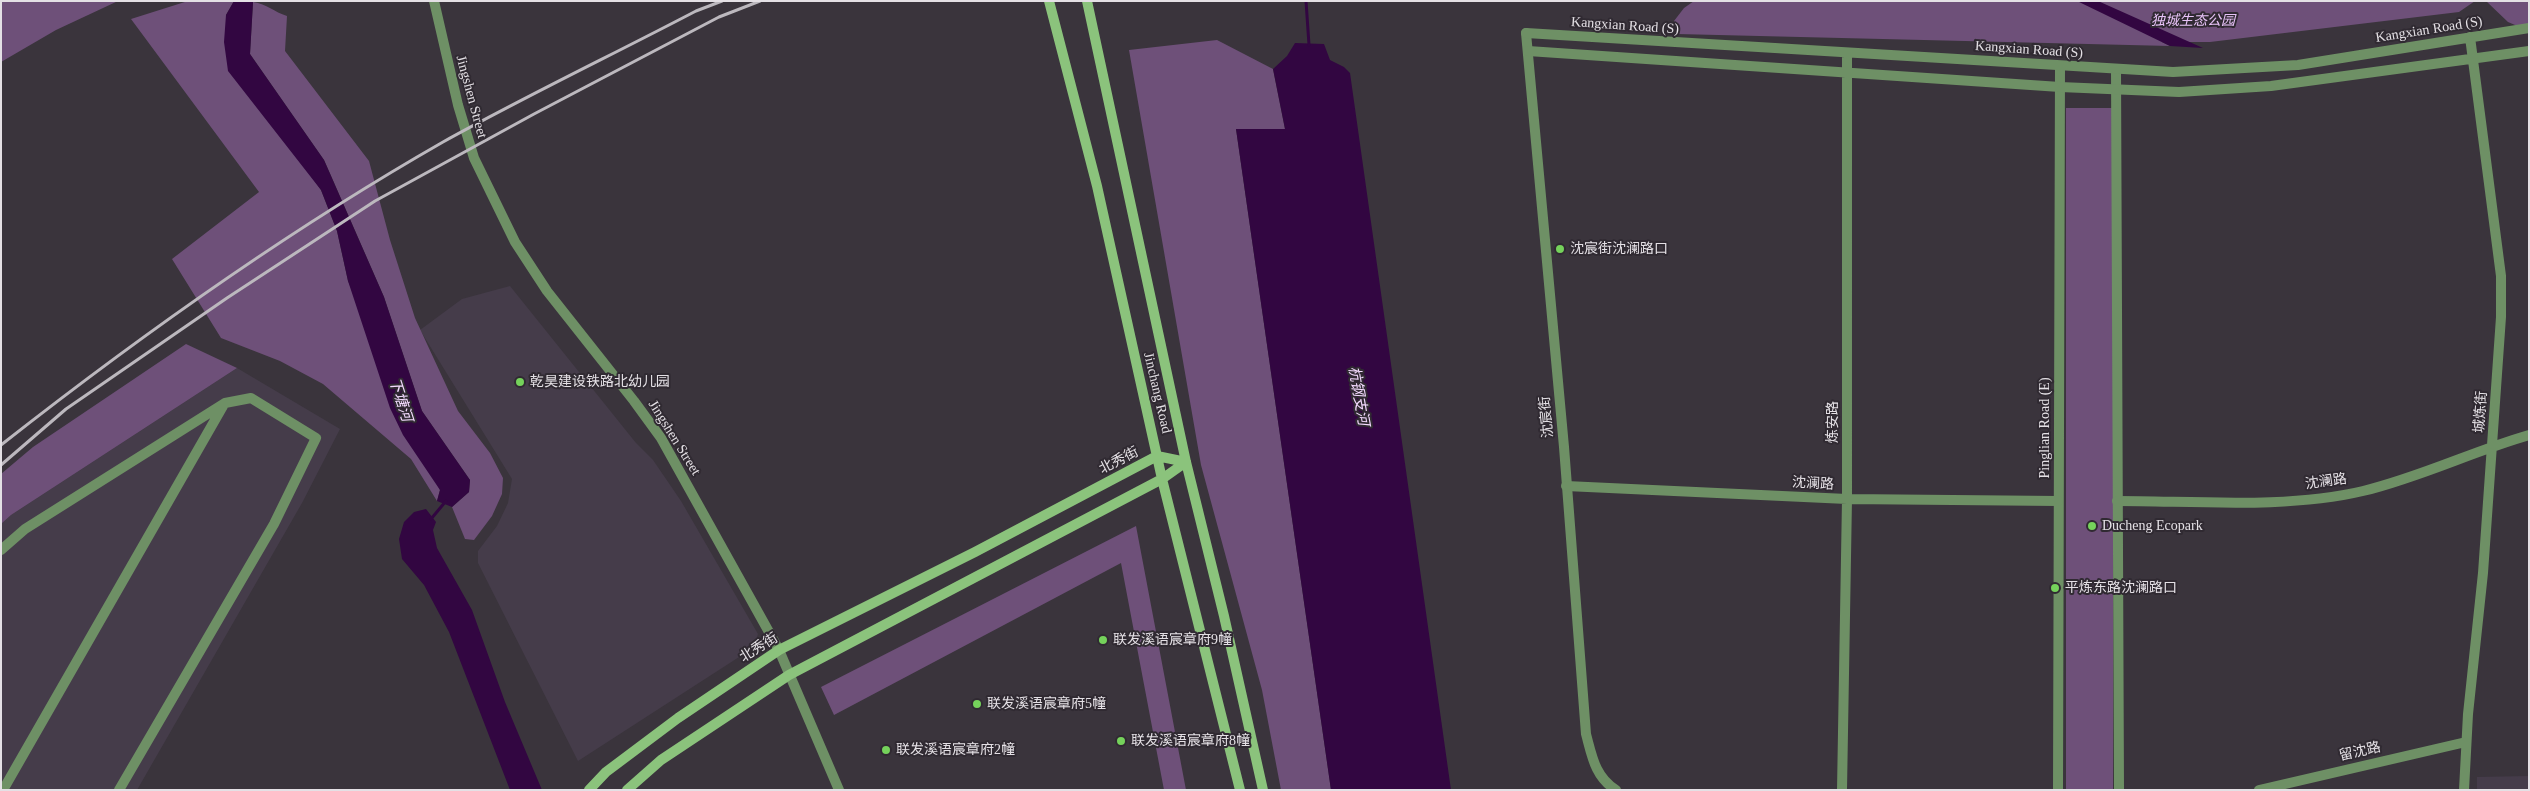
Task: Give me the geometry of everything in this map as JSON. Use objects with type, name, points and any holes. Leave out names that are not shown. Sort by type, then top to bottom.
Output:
[{"type":"main road","name":"Jinchang Road","points":[[1049,1],[1097,186],[1162,479],[1240,790]]},
{"type":"main road","name":"Jinchang Road","points":[[1087,1],[1186,462],[1226,625],[1263,790]]},
{"type":"main road","name":"北秀街","points":[[589,790],[606,772],[678,718],[779,650],[975,552],[1157,456],[1186,462]]},
{"type":"main road","points":[[627,790],[660,760],[789,675],[1162,479],[1186,462]]},
{"type":"street","name":"Jingshen Street","points":[[434,1],[458,105],[474,158],[515,242],[547,291],[629,394],[660,438],[779,650],[839,790]]},
{"type":"street","name":"Kangxian Road (S)","points":[[1526,33],[2173,72],[2278,67],[2529,28]]},
{"type":"street","name":"沈宸街","points":[[1526,33],[1586,734],[1597,772],[1606,784],[1616,790]]},
{"type":"street","name":"城炼街","points":[[2464,790],[2466,742],[2493,445],[2501,317],[2501,276],[2470,37]]},
{"type":"street","points":[[1528,51],[2060,87],[2179,92],[2244,89],[2529,51]]},
{"type":"street","name":"炼安路","points":[[1842,790],[1847,499],[1847,53]]},
{"type":"street","name":"Pinglian Road (E)","points":[[2058,790],[2060,66]]},
{"type":"street","points":[[2116,70],[2119,790]]},
{"type":"street","points":[[1,550],[25,529],[225,403],[251,398],[316,438],[274,524],[119,790]]},
{"type":"street","points":[[3,790],[225,403]]},
{"type":"street","name":"沈澜路","points":[[2117,501],[2241,501],[2329,497],[2362,491],[2402,480],[2465,459],[2493,445],[2529,435]]},
{"type":"street","name":"沈澜路","points":[[1566,486],[1847,499],[2058,501]]},
{"type":"street","name":"留沈路","points":[[2259,790],[2466,742]]},
{"type":"shaded area","points":[[510,286],[636,443],[653,460],[681,501],[758,634],[753,648],[578,761],[478,563],[478,551],[497,526],[508,503],[512,479],[420,330],[462,299]]},
{"type":"shaded area","points":[[237,368],[340,429],[302,503],[137,790],[1,790],[1,524],[11,515]]},
{"type":"shaded area","points":[[2529,776],[2529,790],[2477,790],[2477,777]]},
{"type":"green space","points":[[1,1],[118,1],[56,30],[1,62]]},
{"type":"green space","points":[[188,1],[234,1],[226,15],[311,176],[321,190],[337,231],[348,281],[440,490],[437,501],[411,459],[323,384],[280,361],[221,338],[172,259],[259,192],[131,19]]},
{"type":"green space","name":"独城生态公园","points":[[1694,1],[2475,1],[2459,12],[2210,42],[2162,42],[2170,46],[1677,34],[1674,21],[1684,8]]},
{"type":"green space","points":[[2486,1],[2529,1],[2529,31],[2508,22]]},
{"type":"green space","points":[[253,2],[262,4],[287,16],[285,51],[369,161],[390,240],[415,318],[458,411],[490,453],[503,478],[502,494],[492,516],[474,540],[465,539],[452,507],[469,492],[470,480],[422,411],[384,297],[324,160],[250,54]]},
{"type":"green space","points":[[1217,40],[1273,69],[1285,129],[1236,129],[1331,790],[1281,790],[1262,690],[1201,465],[1129,50]]},
{"type":"green space","name":"Ducheng Ecopark","points":[[2066,108],[2114,108],[2113,790],[2066,790]]},
{"type":"green space","points":[[186,344],[237,368],[11,515],[1,524],[1,474],[33,447]]},
{"type":"green space","points":[[1136,526],[1186,790],[1164,790],[1121,563],[834,715],[821,687]]},
{"type":"water","points":[[234,1],[253,2],[250,54],[324,160],[384,297],[422,411],[470,480],[469,492],[452,507],[437,501],[440,490],[403,435],[390,408],[348,281],[337,231],[321,190],[228,71],[224,42],[226,15]]},
{"type":"water","points":[[2077,1],[2098,1],[2203,48],[2170,46]]},
{"type":"water","points":[[1295,43],[1324,44],[1330,60],[1344,67],[1350,73],[1451,790],[1331,790],[1236,129],[1285,129],[1273,69],[1287,56]]},
{"type":"water","points":[[426,509],[436,522],[433,530],[437,548],[472,610],[505,702],[542,790],[510,790],[449,632],[424,585],[402,559],[399,539],[404,522],[414,512]]},
{"type":"waterway","name":"杭钢支河","points":[[1306,1],[1309,45]]},
{"type":"waterway","name":"下塘河","points":[[431,519],[446,501]]},
{"type":"railway","points":[[1,445],[162,324],[329,211],[443,142],[506,108],[696,11],[722,1]]},
{"type":"railway","points":[[1,465],[66,409],[227,298],[375,201],[534,114],[719,17],[760,1]]},
{"type":"place","name":"沈宸街沈澜路口","points":[[1560,249]]},
{"type":"place","name":"乾昊建设铁路北幼儿园","points":[[520,382]]},
{"type":"place","name":"Ducheng Ecopark","points":[[2092,526]]},
{"type":"place","name":"平炼东路沈澜路口","points":[[2055,588]]},
{"type":"place","name":"联发溪语宸章府9幢","points":[[1103,640]]},
{"type":"place","name":"联发溪语宸章府5幢","points":[[977,704]]},
{"type":"place","name":"联发溪语宸章府8幢","points":[[1121,741]]},
{"type":"place","name":"联发溪语宸章府2幢","points":[[886,750]]}]
